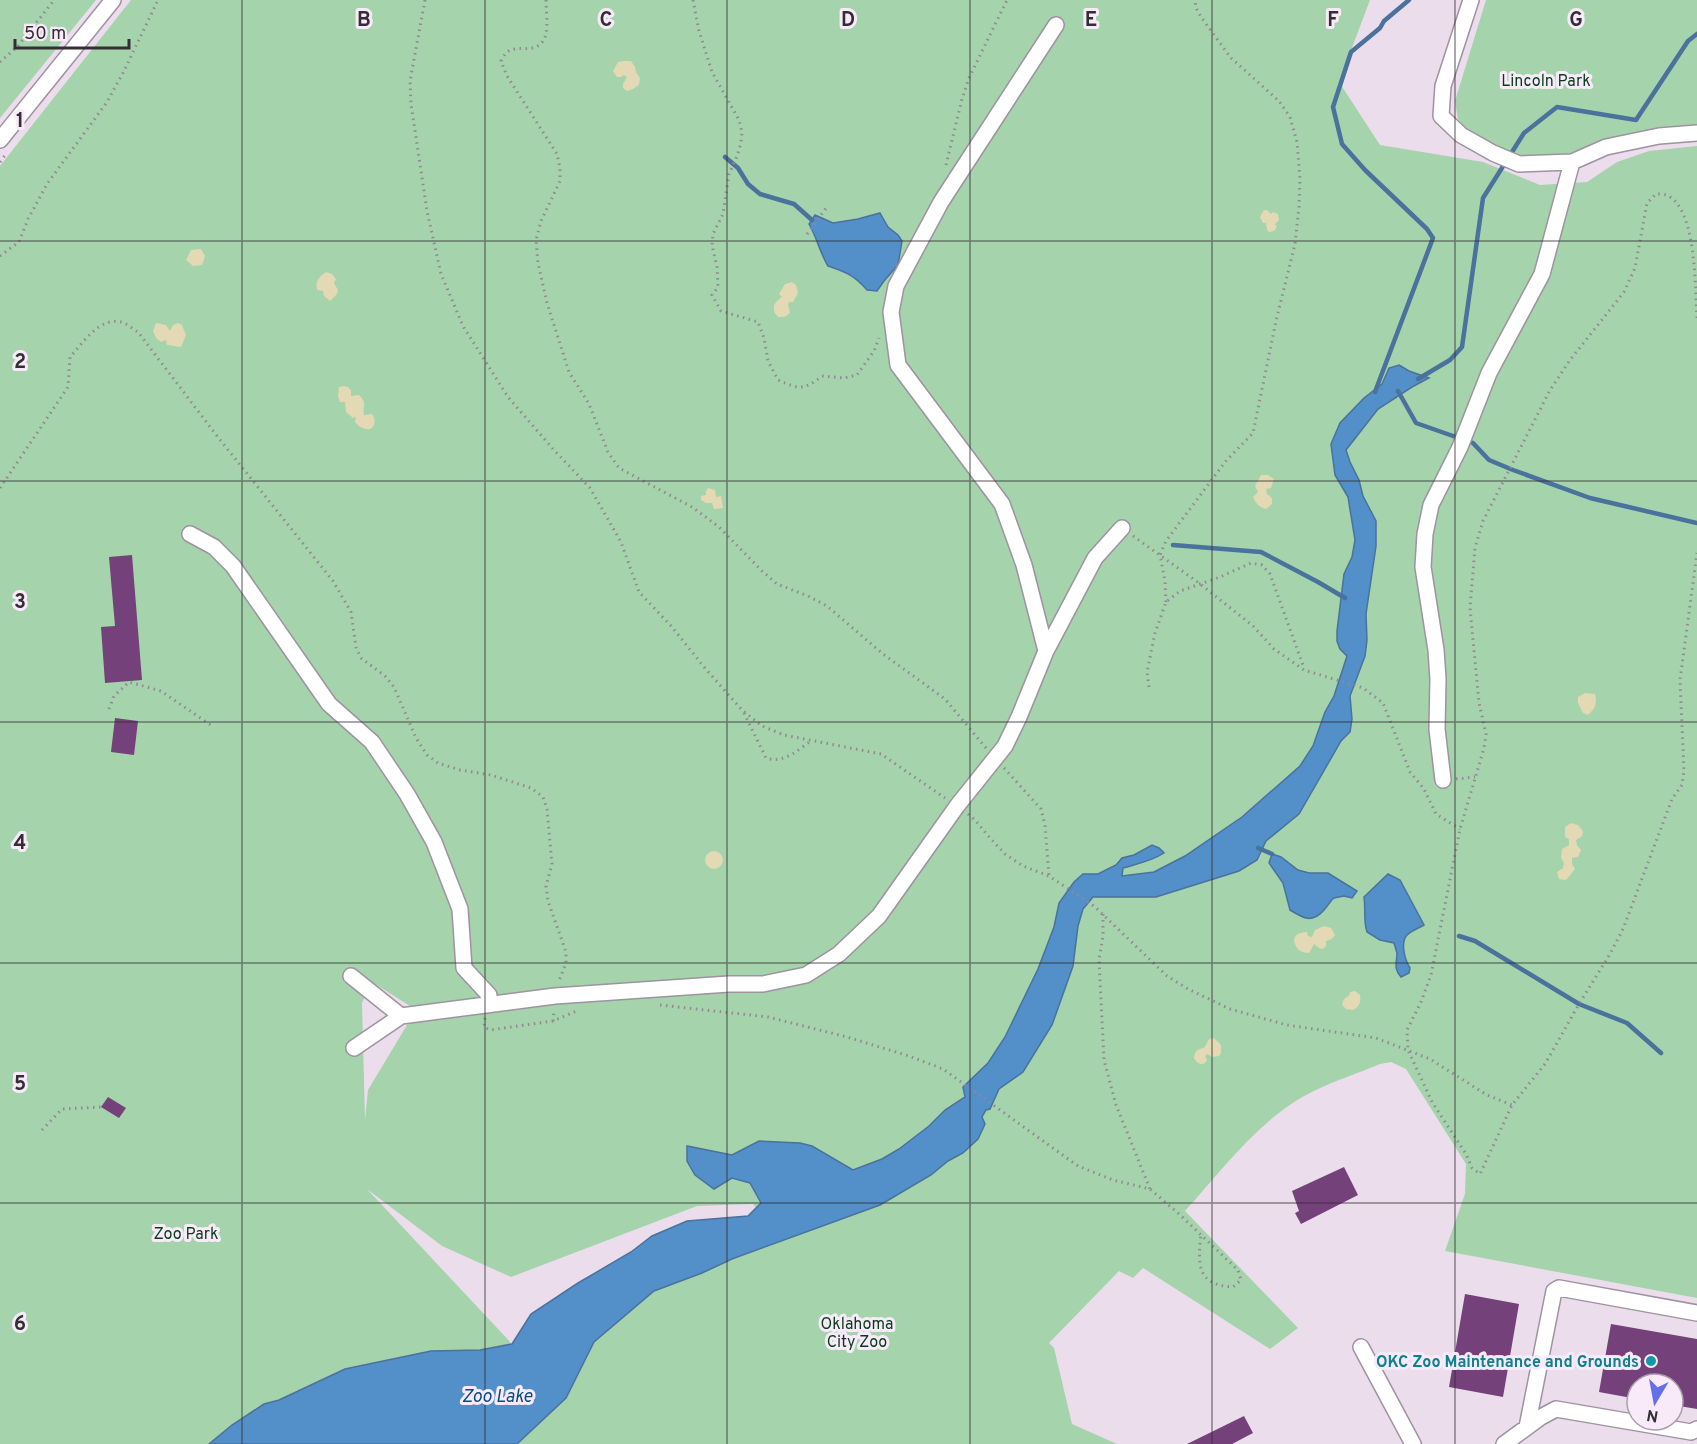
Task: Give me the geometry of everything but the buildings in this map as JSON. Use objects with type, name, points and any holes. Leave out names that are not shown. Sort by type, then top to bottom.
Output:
[{"type":"street","points":[[0,140],[113,0]]},
{"type":"street","points":[[1471,0],[1443,86],[1441,116],[1461,135],[1519,164],[1572,162],[1606,147],[1659,136],[1697,133]]},
{"type":"street","points":[[1046,651],[1024,565],[1002,504],[898,365],[891,312],[896,286],[941,202],[1056,25]]},
{"type":"street","points":[[1443,780],[1437,729],[1436,650],[1423,567],[1425,534],[1431,505],[1460,447],[1489,373],[1542,274],[1572,162]]},
{"type":"street","points":[[354,1048],[400,1016],[555,996],[729,984],[763,984],[806,975],[839,954],[879,916],[957,806],[1005,746],[1046,651],[1095,558],[1122,528]]},
{"type":"street","points":[[190,534],[214,547],[233,566],[329,704],[372,742],[406,794],[434,842],[460,909],[464,968],[489,995],[487,1005]]},
{"type":"street","points":[[351,976],[400,1016]]},
{"type":"street","points":[[1527,1427],[1554,1291],[1559,1288],[1697,1313]]},
{"type":"street","points":[[1361,1347],[1413,1444]]},
{"type":"street","points":[[1504,1444],[1541,1416],[1556,1409],[1691,1431],[1697,1429]]},
{"type":"path","points":[[0,62],[18,46],[54,0]]},
{"type":"path","points":[[0,256],[19,242],[47,183],[107,102],[158,0]]},
{"type":"path","points":[[425,0],[410,81],[411,104],[427,211],[441,274],[463,326],[508,397],[590,488],[621,542],[639,592],[672,627],[742,710],[762,726],[784,735],[881,754],[975,820],[1005,854],[1023,866],[1049,876],[1095,906],[1167,976],[1188,989],[1230,1009],[1287,1025],[1376,1038],[1430,1059],[1486,1095],[1512,1105]]},
{"type":"path","points":[[546,0],[546,33],[542,43],[533,48],[514,49],[505,53],[501,62],[507,76],[557,154],[560,181],[541,221],[536,240],[538,263],[547,303],[569,372],[589,404],[608,452],[619,468],[692,507],[719,527],[762,572],[777,584],[827,606],[883,654],[945,699],[1041,809],[1045,825],[1049,876]]},
{"type":"path","points":[[693,0],[699,31],[712,72],[739,120],[742,132],[737,158],[726,186],[723,214],[713,234],[712,245],[717,267],[718,287],[712,295],[721,311],[758,322],[768,361],[778,380],[798,388],[812,384],[822,376],[844,378],[857,375],[874,351],[891,312]]},
{"type":"path","points":[[945,174],[965,88],[1006,0]]},
{"type":"path","points":[[1149,687],[1147,672],[1155,633],[1166,602],[1160,555],[1166,541],[1203,490],[1225,462],[1253,433],[1276,321],[1295,244],[1299,207],[1300,178],[1297,142],[1290,117],[1279,101],[1231,58],[1201,17],[1196,8],[1196,0]]},
{"type":"path","points":[[1697,318],[1690,229],[1676,203],[1667,195],[1656,194],[1647,203],[1631,280],[1550,390],[1483,521],[1475,548],[1470,608],[1479,703],[1486,734],[1460,829],[1431,975],[1422,1002],[1407,1030],[1408,1050],[1432,1102],[1467,1154],[1472,1168],[1480,1174],[1512,1105],[1545,1064],[1623,929],[1672,799],[1682,785],[1684,771],[1680,680],[1697,553]]},
{"type":"path","points":[[807,234],[827,207]]},
{"type":"path","points":[[0,488],[68,387],[70,357],[100,325],[122,322],[138,332],[217,436],[333,581],[351,612],[356,647],[361,658],[385,676],[394,687],[416,738],[427,755],[438,763],[460,770],[491,775],[531,788],[543,797],[547,809],[552,864],[546,886],[548,901],[566,952],[566,963],[556,987],[553,1021]]},
{"type":"path","points":[[1122,528],[1199,583],[1254,626],[1274,649],[1304,670],[1363,688],[1383,703],[1410,772],[1424,789],[1436,814],[1460,829]]},
{"type":"path","points":[[1166,602],[1180,591],[1199,583],[1220,577],[1251,563],[1262,565],[1270,574],[1277,591],[1304,670]]},
{"type":"path","points":[[109,709],[114,696],[129,682],[161,691],[212,726]]},
{"type":"path","points":[[742,710],[766,758],[774,760],[786,757],[811,741]]},
{"type":"path","points":[[1103,914],[1103,936],[1099,960],[1104,1059],[1116,1105],[1150,1189],[1201,1234],[1238,1270],[1241,1280],[1233,1287],[1222,1286],[1206,1278],[1200,1269],[1201,1234]]},
{"type":"path","points":[[654,1004],[768,1017],[909,1056],[943,1069],[1078,1166],[1113,1180],[1150,1189]]},
{"type":"path","points":[[487,1005],[484,1027],[490,1030],[553,1021],[586,1009]]},
{"type":"path","points":[[42,1130],[62,1109],[101,1107]]},
{"type":"green space","points":[[0,0],[96,0],[0,118]]},
{"type":"green space","points":[[131,0],[1370,0],[1339,82],[1380,145],[1483,162],[1540,185],[1587,182],[1617,162],[1649,151],[1697,146],[1697,1298],[1445,1251],[1465,1194],[1466,1164],[1406,1069],[1391,1062],[1380,1064],[1324,1086],[1278,1113],[1229,1160],[1185,1211],[1298,1328],[1270,1349],[1143,1268],[1133,1278],[1119,1271],[1049,1343],[1054,1348],[1072,1424],[1117,1444],[517,1444],[566,1398],[594,1342],[654,1291],[782,1240],[753,1204],[697,1206],[511,1277],[442,1246],[367,1189],[512,1344],[477,1350],[431,1351],[264,1404],[232,1425],[209,1444],[0,1444],[0,166]],"holes":[[[372,982],[410,1006],[419,1005],[368,1090],[365,1120],[362,1003]]]},
{"type":"green space","name":"Lincoln Park","points":[[1486,0],[1697,0],[1697,125],[1669,128],[1612,141],[1573,159],[1528,161],[1469,132],[1458,119],[1455,101]]},
{"type":"sand","points":[[631,61],[640,78],[639,85],[627,91],[623,88],[623,84],[627,77],[624,75],[617,77],[613,71],[618,62]]},
{"type":"sand","points":[[1264,210],[1271,214],[1273,212],[1278,214],[1279,220],[1275,224],[1277,227],[1274,231],[1267,230],[1266,223],[1263,223],[1260,217]]},
{"type":"sand","points":[[201,249],[205,256],[202,265],[193,266],[186,260],[191,250]]},
{"type":"sand","points":[[326,272],[332,274],[336,279],[334,283],[338,290],[330,301],[324,296],[323,291],[317,290],[318,280]]},
{"type":"sand","points":[[792,282],[796,285],[798,293],[793,302],[789,302],[789,314],[778,317],[774,306],[782,297],[779,294],[785,284]]},
{"type":"sand","points":[[156,323],[166,325],[170,331],[173,325],[178,323],[182,325],[186,335],[181,347],[167,345],[166,340],[161,342],[156,338],[153,331]]},
{"type":"sand","points":[[344,386],[351,390],[351,396],[359,395],[362,398],[364,415],[372,414],[374,417],[372,428],[360,427],[355,422],[356,417],[353,418],[346,412],[345,402],[340,402],[338,397],[339,387]]},
{"type":"sand","points":[[1261,475],[1268,475],[1274,479],[1271,488],[1266,489],[1267,494],[1272,498],[1272,504],[1266,509],[1258,505],[1253,497],[1258,492],[1255,486]]},
{"type":"sand","points":[[708,488],[715,490],[716,497],[721,496],[723,508],[714,509],[712,503],[701,500],[701,496],[706,495]]},
{"type":"sand","points":[[1585,693],[1595,694],[1596,697],[1594,708],[1588,715],[1583,713],[1578,703],[1578,697]]},
{"type":"sand","points":[[1571,823],[1578,825],[1583,831],[1582,836],[1576,840],[1581,850],[1578,857],[1572,858],[1575,869],[1566,880],[1559,879],[1557,872],[1563,868],[1564,863],[1561,858],[1562,849],[1569,845],[1569,839],[1565,837],[1565,827]]},
{"type":"sand","points":[[714,851],[720,854],[723,860],[720,866],[714,869],[708,866],[705,860],[708,854]]},
{"type":"sand","points":[[1324,926],[1331,928],[1335,935],[1326,941],[1323,949],[1314,944],[1309,953],[1297,948],[1294,941],[1296,935],[1307,932],[1308,936],[1312,937],[1315,930]]},
{"type":"sand","points":[[1355,991],[1360,995],[1359,1006],[1353,1010],[1346,1009],[1342,1005],[1344,1000],[1350,992]]},
{"type":"sand","points":[[1214,1038],[1221,1045],[1221,1053],[1219,1056],[1212,1057],[1207,1054],[1206,1062],[1199,1063],[1194,1058],[1196,1051],[1205,1047],[1209,1039]]},
{"type":"water","points":[[880,213],[888,227],[902,241],[898,265],[877,291],[867,290],[849,275],[828,266],[809,224],[815,215],[833,223]]},
{"type":"water","name":"Zoo Lake","points":[[1399,365],[1429,378],[1378,409],[1346,450],[1363,496],[1376,521],[1376,546],[1366,614],[1367,640],[1365,656],[1350,696],[1352,719],[1350,732],[1341,741],[1299,814],[1266,841],[1257,860],[1239,871],[1156,897],[1093,897],[1083,909],[1078,926],[1073,966],[1052,1025],[1023,1072],[999,1089],[990,1109],[986,1110],[982,1117],[985,1124],[978,1139],[963,1153],[880,1205],[732,1259],[654,1291],[594,1342],[566,1398],[517,1444],[209,1444],[232,1425],[264,1404],[279,1400],[345,1369],[431,1351],[480,1350],[512,1344],[531,1314],[631,1252],[652,1236],[687,1221],[748,1216],[761,1203],[750,1183],[732,1178],[714,1189],[695,1175],[687,1161],[687,1146],[732,1155],[759,1141],[800,1143],[812,1146],[853,1170],[882,1159],[899,1149],[929,1126],[945,1110],[965,1097],[963,1087],[988,1063],[1005,1037],[1038,969],[1054,927],[1059,903],[1074,882],[1083,874],[1098,874],[1116,865],[1122,858],[1134,855],[1152,845],[1164,853],[1123,868],[1122,876],[1154,872],[1185,856],[1242,817],[1300,766],[1313,746],[1325,712],[1334,696],[1347,656],[1340,649],[1337,631],[1344,574],[1352,557],[1355,540],[1348,497],[1335,475],[1331,444],[1340,423],[1364,398],[1382,384],[1389,368]]},
{"type":"water","points":[[1272,854],[1281,857],[1298,870],[1309,873],[1328,873],[1357,891],[1352,898],[1344,896],[1334,898],[1315,917],[1303,917],[1290,910],[1283,883],[1269,863]]},
{"type":"water","points":[[1388,874],[1400,880],[1424,925],[1405,938],[1404,952],[1410,968],[1409,973],[1401,977],[1396,968],[1397,953],[1394,943],[1380,940],[1367,932],[1365,923],[1364,897]]},
{"type":"waterway","points":[[1375,392],[1433,238],[1427,229],[1365,170],[1342,144],[1333,107],[1351,52],[1409,0]]},
{"type":"waterway","points":[[1418,379],[1450,360],[1462,347],[1483,198],[1524,133],[1557,107],[1636,120],[1688,41],[1697,34]]},
{"type":"waterway","points":[[725,157],[738,168],[748,184],[760,194],[794,204],[812,220]]},
{"type":"waterway","points":[[1398,391],[1416,423],[1473,443],[1489,460],[1590,498],[1697,523]]},
{"type":"waterway","points":[[1173,545],[1261,552],[1345,598]]},
{"type":"waterway","points":[[1258,848],[1272,854]]},
{"type":"waterway","points":[[1459,936],[1475,941],[1579,1004],[1627,1023],[1661,1053]]},
{"type":"place","name":"OKC Zoo Maintenance and Grounds","points":[[1651,1361]]},
{"type":"park label","name":"Zoo Park","points":[[186,1233]]},
{"type":"park label","name":"Oklahoma City Zoo","points":[[857,1332]]}]
